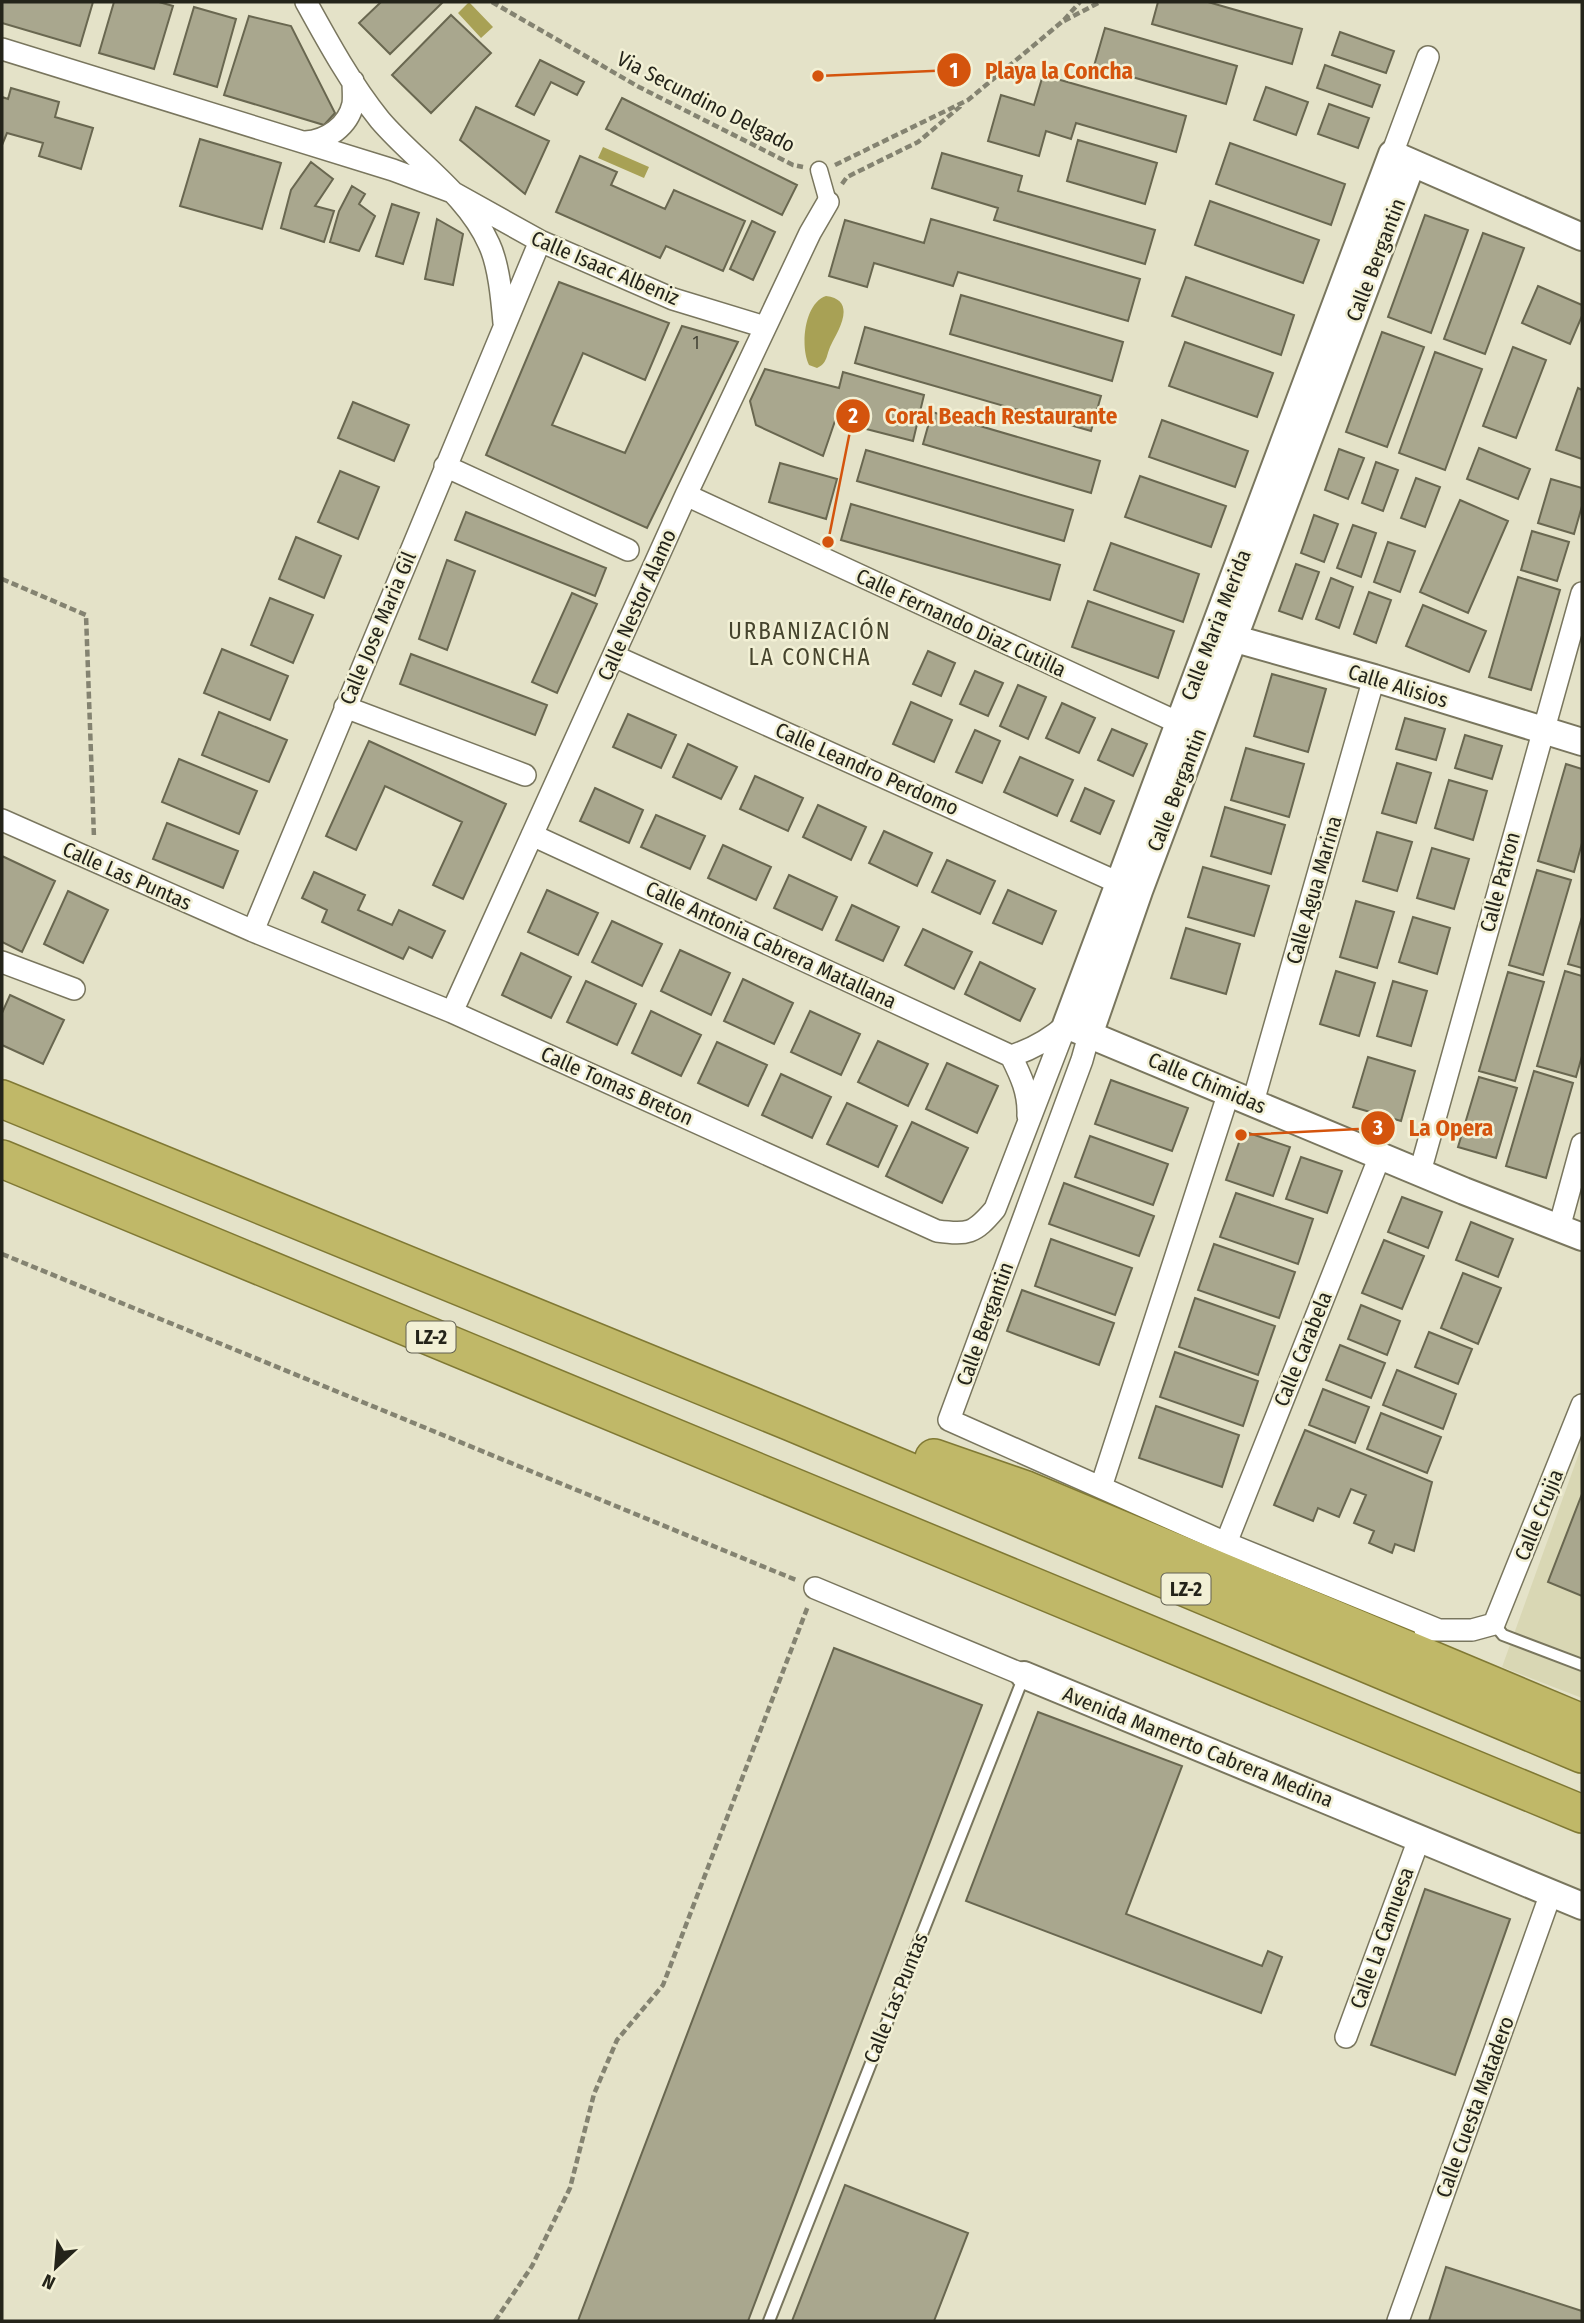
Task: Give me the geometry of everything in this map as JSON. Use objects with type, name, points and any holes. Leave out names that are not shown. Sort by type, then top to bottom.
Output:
[{"type":"highway","name":"LZ-2","points":[[2,1099],[791,1422],[1582,1754]]},
{"type":"highway","name":"LZ-2","points":[[2,1158],[1577,1814]]},
{"type":"highway","name":"LZ-2","points":[[791,1422],[891,1443],[1026,1490],[1582,1723]]},
{"type":"street","name":"Calle Isaac Albeniz","points":[[306,2],[379,118],[452,192]]},
{"type":"street","name":"Calle Isaac Albeniz","points":[[2,49],[393,170],[452,192],[540,241],[673,299],[765,327]]},
{"type":"street","points":[[1428,57],[1402,159],[1582,237]]},
{"type":"street","points":[[303,142],[323,139],[342,123],[352,105],[353,80]]},
{"type":"street","name":"Calle Bergantin","points":[[1101,1487],[949,1420],[1082,1060],[1078,1030],[1101,997],[1189,728],[1402,159]]},
{"type":"street","points":[[819,170],[828,202]]},
{"type":"street","name":"Calle Jose Maria Gil","points":[[452,192],[479,226],[490,246],[504,326]]},
{"type":"street","name":"Calle Nestor Alamo","points":[[452,1012],[686,495],[810,233],[828,202]]},
{"type":"street","name":"Calle Jose Maria Gil","points":[[253,931],[540,241]]},
{"type":"street","points":[[446,466],[628,550]]},
{"type":"street","name":"Calle Fernando Diaz Cutilla","points":[[686,495],[1189,728]]},
{"type":"street","name":"Calle Patron","points":[[1420,1172],[1582,593]]},
{"type":"street","name":"Calle Alisios","points":[[1224,636],[1374,678],[1582,742]]},
{"type":"street","name":"Calle Leandro Perdomo","points":[[614,656],[1119,883]]},
{"type":"street","name":"Calle Agua Marina","points":[[1101,1487],[1241,1097],[1374,678]]},
{"type":"street","points":[[345,707],[525,775]]},
{"type":"street","name":"Calle Maria Merida","points":[[980,1228],[995,1209],[1027,1125],[1078,1030],[1119,883],[1189,728]]},
{"type":"street","name":"Calle Las Puntas","points":[[2,820],[253,931]]},
{"type":"street","name":"Calle Antonia Cabrera Matallana","points":[[531,835],[1011,1056]]},
{"type":"street","name":"Calle Tomas Breton","points":[[253,931],[452,1012],[937,1231],[960,1234],[980,1228]]},
{"type":"street","points":[[2,962],[74,989]]},
{"type":"street","points":[[1027,1125],[1029,1101],[1023,1078],[1011,1056],[1030,1050],[1049,1039],[1078,1030]]},
{"type":"street","name":"Calle Chimidas","points":[[1078,1030],[1571,1233]]},
{"type":"street","points":[[1571,1233],[1582,1144]]},
{"type":"street","name":"Calle Carabela","points":[[1226,1543],[1380,1156]]},
{"type":"street","name":"Calle Crujia","points":[[1494,1624],[1582,1405]]},
{"type":"street","points":[[1101,1487],[1226,1543],[1439,1630]]},
{"type":"street","points":[[1195,1560],[1258,1576],[1338,1609],[1398,1628],[1472,1630],[1494,1624]]},
{"type":"street","name":"Avenida Mamerto Cabrera Medina","points":[[815,1588],[1582,1906]]},
{"type":"street","name":"Calle La Camuesa","points":[[1346,2037],[1419,1839]]},
{"type":"street","name":"Calle Cuesta Matadero","points":[[1398,2321],[1551,1893]]},
{"type":"lane","points":[[1494,1624],[1503,1635],[1582,1665]]},
{"type":"lane","name":"Calle Las Puntas","points":[[769,2321],[1024,1675]]},
{"type":"path","name":"Via Secundino Delgado","points":[[492,2],[639,87],[793,165],[819,170]]},
{"type":"path","points":[[828,202],[847,177],[918,142],[1063,21],[1080,2]]},
{"type":"path","points":[[1063,21],[1100,2]]},
{"type":"path","points":[[819,170],[842,163],[968,100]]},
{"type":"path","points":[[2,579],[86,615],[94,861]]},
{"type":"path","points":[[2,1254],[815,1588],[663,1984],[617,2040],[594,2094],[570,2188],[532,2266],[495,2321]]},
{"type":"shaded area","points":[[469,2],[493,27],[481,38],[458,13]]},
{"type":"shaded area","points":[[603,147],[649,167],[644,178],[598,158]]},
{"type":"shaded area","points":[[826,296],[841,303],[843,317],[825,361],[817,368],[809,365],[806,357],[806,326],[813,307]]},
{"type":"shaded area","points":[[1582,1445],[1582,1698],[1502,1667]]},
{"type":"building","points":[[2,2],[93,2],[80,46],[2,23]]},
{"type":"building","points":[[114,2],[159,2],[173,6],[154,69],[99,53]]},
{"type":"building","points":[[381,2],[443,2],[390,54],[359,23]]},
{"type":"building","points":[[1158,2],[1208,2],[1302,29],[1292,64],[1152,24]]},
{"type":"building","points":[[194,7],[236,19],[217,87],[174,74]]},
{"type":"building","points":[[451,15],[491,53],[431,113],[392,75]]},
{"type":"building","points":[[249,16],[291,26],[335,113],[324,125],[224,95]]},
{"type":"building","points":[[1105,28],[1237,66],[1226,104],[1094,66]]},
{"type":"building","points":[[1340,32],[1394,51],[1386,73],[1332,55]]},
{"type":"building","points":[[540,60],[584,82],[577,95],[551,82],[534,115],[516,106]]},
{"type":"building","points":[[1325,65],[1380,85],[1372,107],[1317,88]]},
{"type":"building","points":[[1043,75],[1186,116],[1176,152],[1076,123],[1071,139],[1046,131],[1039,156],[988,141],[1001,95],[1034,105]]},
{"type":"building","points":[[1266,87],[1308,102],[1296,135],[1254,120]]},
{"type":"building","points":[[11,88],[59,102],[55,117],[93,128],[81,169],[39,156],[43,143],[7,133],[2,145],[2,97],[8,99]]},
{"type":"building","points":[[622,98],[797,185],[782,215],[606,129]]},
{"type":"building","points":[[1329,104],[1369,118],[1358,148],[1318,134]]},
{"type":"building","points":[[476,107],[549,141],[525,194],[460,140]]},
{"type":"building","points":[[200,139],[281,163],[262,229],[180,206]]},
{"type":"building","points":[[1078,140],[1157,163],[1145,204],[1067,181]]},
{"type":"building","points":[[1230,143],[1345,184],[1331,225],[1216,184]]},
{"type":"building","points":[[942,153],[1022,176],[1018,191],[1155,230],[1145,264],[994,220],[998,208],[932,188]]},
{"type":"building","points":[[580,156],[617,172],[611,185],[665,209],[674,190],[745,221],[723,271],[666,246],[660,258],[556,212]]},
{"type":"building","points":[[311,162],[333,179],[315,206],[334,211],[324,242],[281,228],[291,190]]},
{"type":"building","points":[[352,186],[365,194],[359,204],[375,216],[359,251],[330,242],[339,211]]},
{"type":"building","points":[[1210,201],[1319,240],[1303,283],[1195,245]]},
{"type":"building","points":[[392,204],[419,213],[403,264],[376,256]]},
{"type":"building","points":[[1425,215],[1468,230],[1431,333],[1388,317]]},
{"type":"building","points":[[437,219],[463,234],[453,285],[425,279]]},
{"type":"building","points":[[931,219],[1140,279],[1128,321],[958,272],[953,286],[874,263],[867,287],[829,276],[845,220],[924,243]]},
{"type":"building","points":[[752,221],[775,232],[753,280],[730,269]]},
{"type":"building","points":[[1483,233],[1524,248],[1485,354],[1444,339]]},
{"type":"building","points":[[1186,277],[1294,315],[1281,355],[1172,316]]},
{"type":"building","points":[[559,282],[669,323],[645,380],[583,353],[552,425],[625,453],[682,326],[738,342],[647,528],[486,455]]},
{"type":"building","points":[[1538,286],[1582,305],[1582,316],[1570,344],[1522,323]]},
{"type":"building","points":[[961,295],[1123,342],[1112,381],[950,334]]},
{"type":"building","points":[[865,327],[1101,396],[1091,431],[855,363]]},
{"type":"building","points":[[1382,332],[1424,347],[1387,447],[1346,432]]},
{"type":"building","points":[[1185,342],[1273,373],[1257,417],[1169,386]]},
{"type":"building","points":[[1513,347],[1546,360],[1516,438],[1483,426]]},
{"type":"building","points":[[1435,352],[1482,369],[1445,470],[1399,453]]},
{"type":"building","points":[[765,369],[839,388],[843,372],[924,395],[913,441],[835,421],[823,456],[756,425],[750,401]]},
{"type":"building","points":[[1578,388],[1582,390],[1582,459],[1556,450]]},
{"type":"building","points":[[353,402],[409,425],[394,461],[338,438]]},
{"type":"building","points":[[932,412],[1100,461],[1091,493],[923,444]]},
{"type":"building","points":[[1162,420],[1248,451],[1235,487],[1149,457]]},
{"type":"building","points":[[1479,448],[1530,469],[1518,499],[1467,479]]},
{"type":"building","points":[[1339,449],[1364,458],[1348,499],[1325,490]]},
{"type":"building","points":[[866,450],[1073,510],[1064,541],[857,481]]},
{"type":"building","points":[[1376,462],[1398,470],[1383,511],[1362,503]]},
{"type":"building","points":[[780,463],[837,479],[826,519],[769,502]]},
{"type":"building","points":[[340,471],[379,487],[358,539],[318,522]]},
{"type":"building","points":[[1140,476],[1226,506],[1211,547],[1125,517]]},
{"type":"building","points":[[1416,478],[1440,487],[1425,527],[1401,518]]},
{"type":"building","points":[[1551,479],[1582,488],[1582,506],[1574,534],[1538,523]]},
{"type":"building","points":[[1460,500],[1508,521],[1468,613],[1420,592]]},
{"type":"building","points":[[851,504],[1060,565],[1050,600],[841,540]]},
{"type":"building","points":[[466,512],[606,568],[595,596],[455,540]]},
{"type":"building","points":[[1314,515],[1338,524],[1324,562],[1301,553]]},
{"type":"building","points":[[1353,525],[1376,533],[1361,577],[1337,568]]},
{"type":"building","points":[[1532,531],[1569,542],[1557,581],[1521,570]]},
{"type":"building","points":[[296,537],[341,556],[324,598],[279,579]]},
{"type":"building","points":[[1388,542],[1415,551],[1400,592],[1374,582]]},
{"type":"building","points":[[1111,543],[1199,574],[1183,622],[1094,590]]},
{"type":"building","points":[[447,560],[475,571],[447,650],[419,639]]},
{"type":"building","points":[[1296,564],[1319,572],[1302,619],[1279,611]]},
{"type":"building","points":[[1518,577],[1560,590],[1531,690],[1489,677]]},
{"type":"building","points":[[1331,578],[1353,587],[1339,628],[1316,619]]},
{"type":"building","points":[[1369,592],[1391,600],[1376,643],[1354,634]]},
{"type":"building","points":[[572,593],[597,604],[557,693],[532,682]]},
{"type":"building","points":[[270,598],[313,615],[293,663],[251,645]]},
{"type":"building","points":[[1088,601],[1174,631],[1158,678],[1072,647]]},
{"type":"building","points":[[1423,605],[1486,631],[1469,672],[1406,646]]},
{"type":"building","points":[[222,649],[288,676],[270,720],[204,693]]},
{"type":"building","points":[[928,651],[955,663],[941,696],[913,684]]},
{"type":"building","points":[[411,654],[547,705],[535,735],[400,684]]},
{"type":"building","points":[[975,671],[1003,683],[988,716],[960,704]]},
{"type":"building","points":[[1272,674],[1326,689],[1308,752],[1254,736]]},
{"type":"building","points":[[1018,685],[1046,697],[1028,739],[1000,726]]},
{"type":"building","points":[[911,702],[952,720],[934,762],[893,744]]},
{"type":"building","points":[[1062,703],[1095,718],[1079,753],[1046,738]]},
{"type":"building","points":[[219,712],[287,740],[269,782],[202,755]]},
{"type":"building","points":[[628,714],[676,735],[661,768],[613,747]]},
{"type":"building","points":[[1405,718],[1445,729],[1436,760],[1396,749]]},
{"type":"building","points":[[1112,729],[1147,744],[1133,776],[1098,760]]},
{"type":"building","points":[[975,730],[1000,741],[982,783],[956,772]]},
{"type":"building","points":[[1465,735],[1502,746],[1492,779],[1455,768]]},
{"type":"building","points":[[369,741],[506,804],[463,899],[433,885],[462,822],[385,786],[356,850],[326,836]]},
{"type":"building","points":[[688,744],[737,767],[721,799],[673,777]]},
{"type":"building","points":[[1246,748],[1304,764],[1289,817],[1231,800]]},
{"type":"building","points":[[1020,757],[1073,780],[1057,816],[1004,792]]},
{"type":"building","points":[[179,759],[257,791],[239,834],[162,802]]},
{"type":"building","points":[[1397,763],[1431,773],[1416,823],[1382,813]]},
{"type":"building","points":[[1566,764],[1582,769],[1582,843],[1574,872],[1538,861]]},
{"type":"building","points":[[755,776],[803,798],[788,831],[740,809]]},
{"type":"building","points":[[1449,780],[1487,791],[1473,840],[1435,828]]},
{"type":"building","points":[[595,788],[643,810],[629,843],[580,821]]},
{"type":"building","points":[[1085,788],[1114,801],[1100,834],[1071,821]]},
{"type":"building","points":[[818,805],[866,827],[851,860],[803,837]]},
{"type":"building","points":[[1225,807],[1285,825],[1271,874],[1211,856]]},
{"type":"building","points":[[656,815],[705,836],[690,869],[641,847]]},
{"type":"building","points":[[167,823],[238,851],[223,888],[153,859]]},
{"type":"building","points":[[884,831],[932,853],[917,886],[869,863]]},
{"type":"building","points":[[1377,832],[1412,842],[1397,891],[1363,881]]},
{"type":"building","points":[[723,845],[771,867],[756,900],[708,878]]},
{"type":"building","points":[[1432,848],[1469,859],[1454,909],[1417,898]]},
{"type":"building","points":[[2,856],[55,881],[22,952],[2,942]]},
{"type":"building","points":[[947,860],[995,881],[980,914],[932,892]]},
{"type":"building","points":[[1203,867],[1269,886],[1254,936],[1188,917]]},
{"type":"building","points":[[1537,870],[1571,880],[1543,975],[1509,965]]},
{"type":"building","points":[[314,872],[365,895],[358,910],[392,925],[399,910],[445,931],[432,958],[409,947],[403,959],[322,922],[327,910],[302,898]]},
{"type":"building","points":[[789,875],[837,897],[822,930],[774,908]]},
{"type":"building","points":[[547,890],[598,913],[578,955],[528,932]]},
{"type":"building","points":[[1008,890],[1056,911],[1042,944],[993,923]]},
{"type":"building","points":[[68,891],[108,910],[83,963],[44,944]]},
{"type":"building","points":[[1356,901],[1394,912],[1377,968],[1340,957]]},
{"type":"building","points":[[852,905],[899,927],[883,961],[836,940]]},
{"type":"building","points":[[1413,917],[1450,928],[1437,974],[1399,962]]},
{"type":"building","points":[[1582,917],[1582,968],[1568,964]]},
{"type":"building","points":[[612,921],[662,944],[642,986],[592,962]]},
{"type":"building","points":[[1186,928],[1240,944],[1226,994],[1171,978]]},
{"type":"building","points":[[923,929],[972,952],[954,989],[905,965]]},
{"type":"building","points":[[680,950],[730,973],[711,1015],[661,991]]},
{"type":"building","points":[[521,953],[571,977],[551,1018],[502,995]]},
{"type":"building","points":[[980,962],[1035,989],[1020,1021],[965,994]]},
{"type":"building","points":[[1336,971],[1375,983],[1359,1036],[1320,1024]]},
{"type":"building","points":[[1565,971],[1582,976],[1582,1056],[1576,1077],[1537,1066]]},
{"type":"building","points":[[1508,972],[1544,982],[1515,1081],[1479,1071]]},
{"type":"building","points":[[743,979],[793,1003],[774,1044],[724,1021]]},
{"type":"building","points":[[586,981],[636,1004],[617,1045],[567,1022]]},
{"type":"building","points":[[1393,981],[1427,991],[1411,1046],[1377,1036]]},
{"type":"building","points":[[10,995],[64,1020],[43,1064],[2,1045],[2,1013]]},
{"type":"building","points":[[651,1011],[701,1035],[681,1076],[632,1053]]},
{"type":"building","points":[[810,1011],[860,1034],[841,1075],[791,1052]]},
{"type":"building","points":[[878,1041],[928,1064],[908,1106],[858,1082]]},
{"type":"building","points":[[717,1042],[767,1065],[748,1106],[698,1083]]},
{"type":"building","points":[[1368,1057],[1415,1071],[1401,1121],[1353,1107]]},
{"type":"building","points":[[947,1063],[998,1086],[977,1133],[926,1109]]},
{"type":"building","points":[[1534,1071],[1573,1083],[1546,1178],[1506,1166]]},
{"type":"building","points":[[781,1074],[831,1097],[812,1138],[762,1115]]},
{"type":"building","points":[[1479,1077],[1517,1088],[1496,1158],[1458,1147]]},
{"type":"building","points":[[1111,1080],[1188,1108],[1172,1151],[1095,1124]]},
{"type":"building","points":[[847,1103],[897,1126],[878,1167],[827,1144]]},
{"type":"building","points":[[912,1122],[968,1148],[942,1203],[886,1176]]},
{"type":"building","points":[[1243,1131],[1290,1147],[1273,1196],[1226,1180]]},
{"type":"building","points":[[1090,1136],[1168,1164],[1153,1205],[1075,1177]]},
{"type":"building","points":[[1301,1157],[1342,1171],[1327,1213],[1286,1199]]},
{"type":"building","points":[[1064,1183],[1154,1216],[1139,1256],[1049,1224]]},
{"type":"building","points":[[1236,1193],[1313,1219],[1298,1264],[1220,1237]]},
{"type":"building","points":[[1402,1197],[1442,1212],[1428,1248],[1388,1232]]},
{"type":"building","points":[[1471,1222],[1513,1239],[1498,1277],[1456,1260]]},
{"type":"building","points":[[1051,1239],[1132,1268],[1115,1315],[1035,1286]]},
{"type":"building","points":[[1384,1240],[1424,1256],[1402,1309],[1362,1293]]},
{"type":"building","points":[[1214,1244],[1295,1272],[1279,1318],[1198,1290]]},
{"type":"building","points":[[1463,1273],[1501,1288],[1478,1344],[1441,1328]]},
{"type":"building","points":[[1022,1290],[1114,1323],[1099,1365],[1007,1331]]},
{"type":"building","points":[[1195,1298],[1275,1326],[1258,1375],[1179,1347]]},
{"type":"building","points":[[1361,1305],[1400,1321],[1387,1355],[1348,1339]]},
{"type":"building","points":[[1429,1332],[1472,1349],[1458,1384],[1415,1367]]},
{"type":"building","points":[[1340,1345],[1385,1363],[1371,1398],[1326,1380]]},
{"type":"building","points":[[1175,1352],[1258,1381],[1243,1426],[1160,1397]]},
{"type":"building","points":[[1397,1370],[1456,1394],[1443,1429],[1383,1405]]},
{"type":"building","points":[[1323,1389],[1369,1407],[1355,1443],[1309,1425]]},
{"type":"building","points":[[1156,1406],[1239,1435],[1222,1487],[1139,1458]]},
{"type":"building","points":[[1381,1413],[1441,1437],[1427,1473],[1367,1449]]},
{"type":"building","points":[[1305,1430],[1432,1482],[1414,1551],[1395,1544],[1392,1553],[1369,1543],[1374,1531],[1354,1523],[1366,1495],[1351,1489],[1339,1517],[1318,1508],[1313,1521],[1274,1505]]},
{"type":"building","points":[[1582,1494],[1582,1596],[1548,1582]]},
{"type":"building","points":[[834,1648],[982,1705],[748,2321],[578,2321]]},
{"type":"building","points":[[1038,1712],[1182,1766],[1126,1914],[1262,1966],[1268,1951],[1282,1957],[1261,2013],[966,1901]]},
{"type":"building","points":[[1425,1889],[1510,1919],[1455,2075],[1371,2045]]},
{"type":"building","points":[[845,2185],[968,2233],[934,2321],[792,2321]]},
{"type":"building","points":[[1446,2267],[1582,2311],[1582,2321],[1429,2321]]},
{"type":"place","name":"Playa la Concha","points":[[818,76]]},
{"type":"place","name":"Coral Beach Restaurante","points":[[828,542]]},
{"type":"place","name":"La Opera","points":[[1241,1135]]},
{"type":"district","name":"URBANIZACIÓN LA CONCHA","points":[[810,644]]}]
